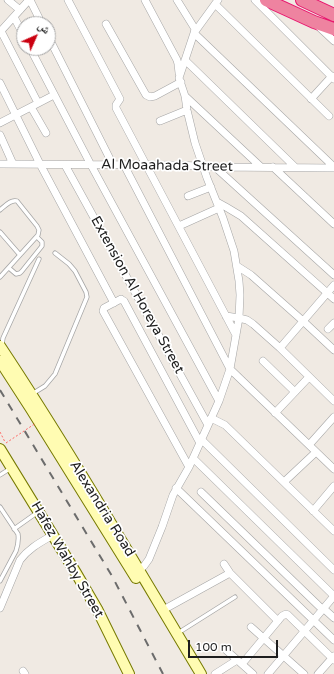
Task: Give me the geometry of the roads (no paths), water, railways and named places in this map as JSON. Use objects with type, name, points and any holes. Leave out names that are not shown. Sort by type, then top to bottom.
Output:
[{"type":"highway","points":[[266,0],[314,22],[334,29]]},
{"type":"highway","points":[[302,0],[334,15]]},
{"type":"main road","name":"Alexandria Road","points":[[0,348],[3,361],[31,409],[136,572],[163,610],[201,674]]},
{"type":"main road","name":"Alexandria Road","points":[[3,361],[32,395],[195,674]]},
{"type":"main road","name":"Hafez Wahby Street","points":[[3,446],[11,467],[76,573],[129,674]]},
{"type":"street","points":[[8,0],[20,10]]},
{"type":"street","points":[[38,16],[30,0],[1,31],[46,133]]},
{"type":"street","points":[[68,0],[120,99],[116,105],[116,108],[236,336]]},
{"type":"street","points":[[136,572],[144,566],[154,550],[176,488],[189,467],[219,401],[230,369],[239,318],[240,295],[234,251],[195,143],[180,80],[178,64],[145,0]]},
{"type":"street","points":[[177,0],[195,29],[194,33],[334,167]]},
{"type":"street","points":[[255,0],[333,78],[311,99]]},
{"type":"street","points":[[106,24],[146,95],[150,97],[155,96],[180,80],[194,33],[217,2],[329,116]]},
{"type":"street","points":[[14,17],[16,21]]},
{"type":"street","points":[[314,22],[334,41]]},
{"type":"street","points":[[56,52],[113,165]]},
{"type":"street","points":[[34,56],[91,165],[219,401]]},
{"type":"street","points":[[185,60],[295,167]]},
{"type":"street","points":[[0,83],[40,164],[114,303]]},
{"type":"street","points":[[0,123],[54,95]]},
{"type":"street","points":[[185,96],[260,167]]},
{"type":"street","points":[[160,121],[187,110]]},
{"type":"street","points":[[0,135],[13,164]]},
{"type":"street","name":"Al Moaahada Street","points":[[0,164],[334,167]]},
{"type":"street","name":"Extension Al Horeya Street","points":[[65,165],[210,421]]},
{"type":"street","points":[[124,165],[230,369],[334,469]]},
{"type":"street","points":[[214,167],[334,275]]},
{"type":"street","points":[[273,167],[334,224]]},
{"type":"street","points":[[188,196],[211,187]]},
{"type":"street","points":[[179,226],[218,205],[226,207],[241,216],[334,299]]},
{"type":"street","points":[[237,266],[250,275],[334,350]]},
{"type":"street","points":[[280,348],[334,285]]},
{"type":"street","points":[[189,467],[103,311],[104,308],[114,303],[121,300],[124,301],[201,442],[334,570]]},
{"type":"street","points":[[226,316],[246,320],[253,324],[280,348],[334,401]]},
{"type":"street","points":[[328,329],[334,323]]},
{"type":"street","points":[[262,361],[295,392]]},
{"type":"street","points":[[275,413],[310,377]]},
{"type":"street","points":[[309,445],[334,417]]},
{"type":"street","points":[[210,421],[225,425],[334,531]]},
{"type":"street","points":[[284,482],[316,452]]},
{"type":"street","points":[[193,458],[333,598],[268,674]]},
{"type":"street","points":[[313,511],[334,486]]},
{"type":"street","points":[[176,488],[334,640]]},
{"type":"street","points":[[201,492],[334,618]]},
{"type":"street","points":[[0,608],[20,560],[24,554],[33,546],[53,535]]},
{"type":"street","points":[[224,564],[230,573],[278,621]]},
{"type":"street","points":[[163,610],[230,573]]},
{"type":"street","points":[[215,674],[240,662],[264,638],[284,614],[288,615],[333,658],[318,674]]},
{"type":"street","points":[[251,627],[304,674]]},
{"type":"street","points":[[226,650],[253,674]]},
{"type":"lane","points":[[0,210],[12,201],[17,201],[38,228],[39,233],[0,277]]},
{"type":"lane","points":[[0,232],[2,237],[20,255]]},
{"type":"lane","points":[[9,268],[16,274],[22,271],[42,246],[42,242],[37,237]]},
{"type":"lane","points":[[32,395],[45,386],[54,374],[87,297],[75,271],[55,253]]},
{"type":"lane","points":[[0,348],[38,259]]},
{"type":"lane","points":[[0,475],[11,467]]},
{"type":"lane","points":[[0,508],[18,534],[18,547],[0,581]]},
{"type":"lane","points":[[14,530],[39,512]]},
{"type":"lane","points":[[177,633],[235,597]]},
{"type":"railway","points":[[0,390],[112,576],[163,674]]}]
